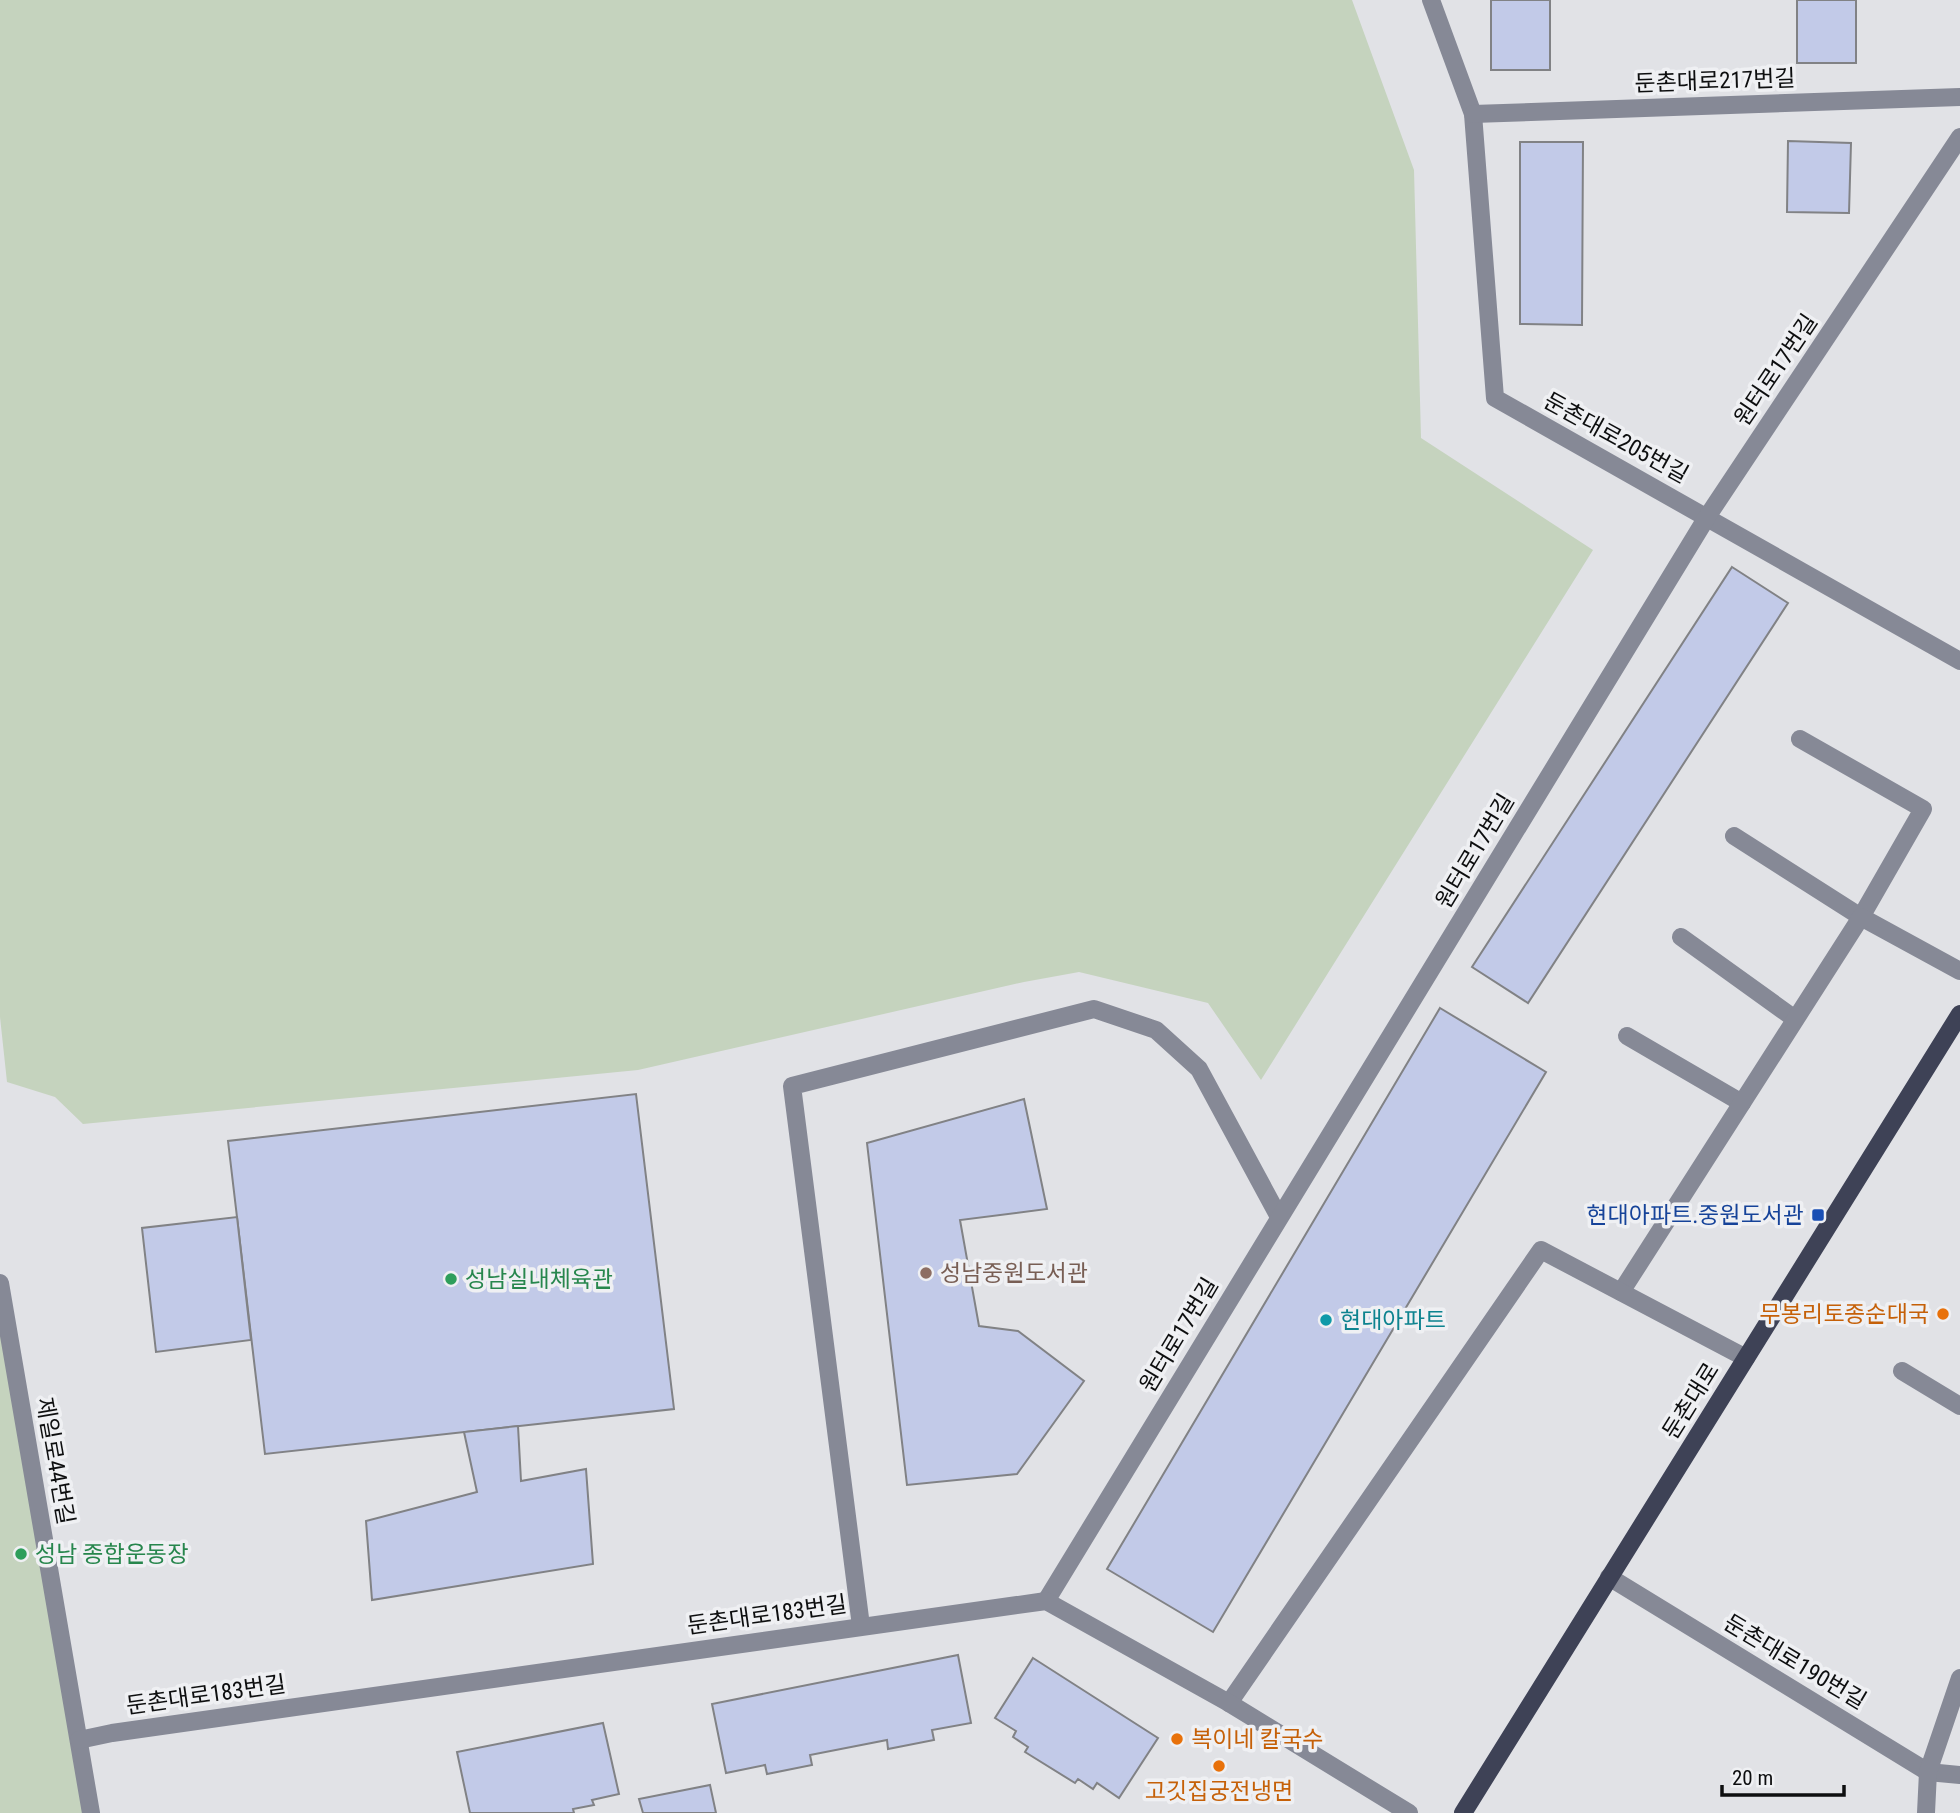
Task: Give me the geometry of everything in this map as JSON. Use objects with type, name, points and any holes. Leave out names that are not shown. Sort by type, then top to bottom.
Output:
[{"type":"main road","name":"둔촌대로","points":[[1463,1813],[1960,1014]]},
{"type":"street","points":[[1431,0],[1473,114]]},
{"type":"street","name":"둔촌대로217번길","points":[[1473,114],[1960,97]]},
{"type":"street","name":"둔촌대로205번길","points":[[1473,114],[1495,398],[1960,661]]},
{"type":"street","name":"원터로17번길","points":[[1046,1601],[1707,517],[1960,137]]},
{"type":"street","points":[[1621,1292],[1861,918],[1923,809],[1800,739]]},
{"type":"street","points":[[1734,836],[1861,918],[1960,971]]},
{"type":"street","points":[[1681,937],[1795,1019]]},
{"type":"street","points":[[861,1626],[792,1086],[1094,1009],[1156,1030],[1199,1069],[1279,1217]]},
{"type":"street","points":[[1628,1036],[1742,1103]]},
{"type":"street","points":[[1229,1703],[1541,1250],[1746,1358]]},
{"type":"street","name":"제일로44번길","points":[[0,1283],[91,1813]]},
{"type":"street","points":[[1902,1371],[1960,1406]]},
{"type":"street","name":"둔촌대로190번길","points":[[1609,1577],[1928,1772],[1960,1775]]},
{"type":"street","points":[[1046,1601],[1229,1703],[1409,1813]]},
{"type":"street","name":"둔촌대로183번길","points":[[79,1740],[112,1733],[1046,1601]]},
{"type":"street","points":[[1926,1813],[1928,1772],[1960,1678]]},
{"type":"green space","points":[[0,0],[1352,0],[1414,170],[1421,438],[1593,550],[1261,1080],[1208,1003],[1079,972],[1024,982],[638,1070],[83,1124],[55,1097],[7,1082],[0,1017]]},
{"type":"green space","name":"성남 종합운동장","points":[[0,1295],[85,1813],[0,1813]]},
{"type":"building","points":[[1491,0],[1550,0],[1550,70],[1491,70]]},
{"type":"building","points":[[1797,0],[1856,0],[1856,63],[1797,63]]},
{"type":"building","points":[[1788,141],[1851,143],[1849,213],[1787,212]]},
{"type":"building","points":[[1520,142],[1583,142],[1582,325],[1520,324]]},
{"type":"building","points":[[1732,567],[1788,603],[1528,1003],[1472,967]]},
{"type":"building","name":"현대아파트","points":[[1440,1008],[1546,1072],[1213,1632],[1107,1569]]},
{"type":"building","name":"성남실내체육관","points":[[636,1094],[674,1409],[265,1454],[228,1141]]},
{"type":"building","name":"성남중원도서관","points":[[1024,1099],[1047,1209],[960,1220],[979,1326],[1018,1331],[1084,1381],[1017,1474],[907,1485],[867,1143]]},
{"type":"building","points":[[237,1217],[251,1340],[156,1352],[142,1228]]},
{"type":"building","points":[[518,1426],[521,1481],[586,1469],[593,1564],[372,1600],[366,1521],[477,1492],[464,1432]]},
{"type":"building","points":[[958,1655],[971,1723],[932,1730],[934,1740],[888,1749],[887,1740],[810,1755],[812,1765],[767,1774],[765,1765],[726,1773],[712,1704]]},
{"type":"building","points":[[1033,1658],[1158,1738],[1119,1798],[1097,1783],[1093,1789],[1078,1779],[1075,1783],[1025,1752],[1028,1747],[1013,1737],[1016,1731],[995,1718]]},
{"type":"building","points":[[603,1723],[619,1794],[592,1800],[594,1805],[573,1809],[574,1813],[470,1813],[457,1752]]},
{"type":"building","points":[[710,1785],[716,1813],[643,1813],[639,1799]]},
{"type":"place","name":"현대아파트.중원도서관","points":[[1818,1215]]},
{"type":"place","name":"성남중원도서관","points":[[926,1273]]},
{"type":"place","name":"성남실내체육관","points":[[451,1279]]},
{"type":"place","name":"무봉리토종순대국","points":[[1943,1314]]},
{"type":"place","name":"현대아파트","points":[[1326,1320]]},
{"type":"place","name":"성남 종합운동장","points":[[21,1554]]},
{"type":"place","name":"복이네 칼국수","points":[[1177,1739]]},
{"type":"place","name":"고깃집궁전냉면","points":[[1219,1766]]}]
